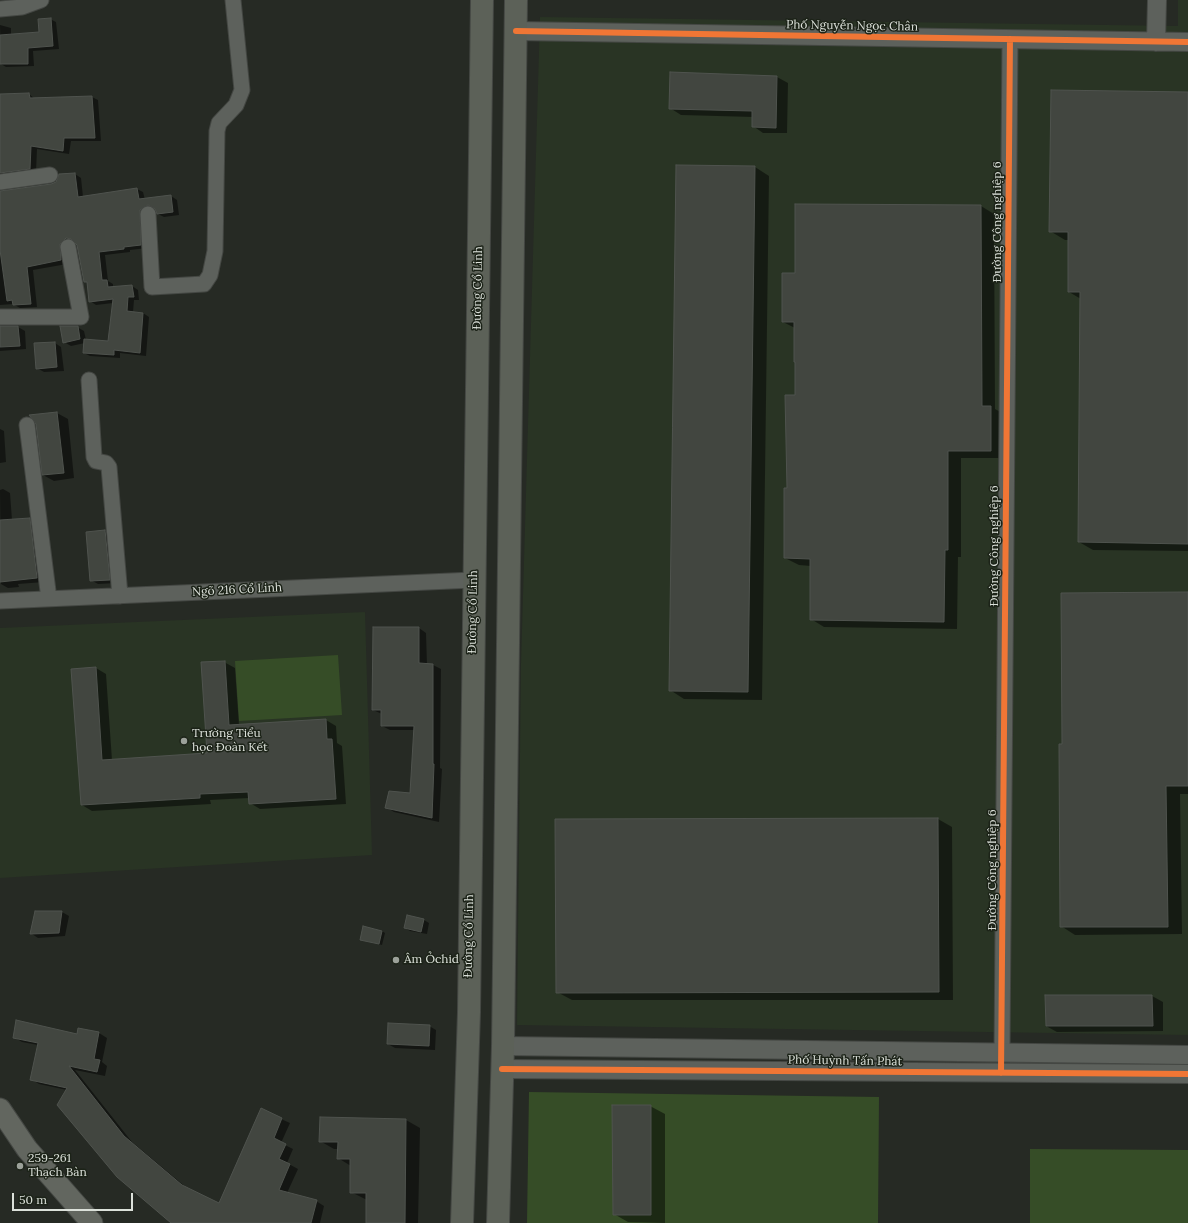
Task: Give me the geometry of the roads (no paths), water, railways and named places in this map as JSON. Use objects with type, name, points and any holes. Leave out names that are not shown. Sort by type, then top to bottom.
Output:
[{"type":"main road","name":"Đường Cổ Linh","points":[[462,1223],[469,1012],[482,0]]},
{"type":"main road","points":[[498,1223],[503,1046],[516,0]]},
{"type":"main road","points":[[0,1109],[26,1148],[88,1221]]},
{"type":"street","points":[[0,9],[22,7],[41,0]]},
{"type":"street","points":[[148,214],[152,287],[204,284],[210,275],[215,251],[217,131],[219,123],[236,105],[242,90],[233,0]]},
{"type":"street","points":[[1156,42],[1157,0]]},
{"type":"street","name":"Phố Nguyễn Ngọc Chân","points":[[516,31],[1188,42]]},
{"type":"street","name":"Đường Công nghiệp 6","points":[[1002,1052],[1010,39]]},
{"type":"street","points":[[0,182],[50,175]]},
{"type":"street","points":[[0,317],[81,317],[68,247]]},
{"type":"street","points":[[89,380],[94,457],[96,460],[106,463],[109,467],[120,596]]},
{"type":"street","points":[[27,425],[49,599]]},
{"type":"street","name":"Ngõ 216 Cổ Linh","points":[[0,601],[474,580]]},
{"type":"street","name":"Phố Huỳnh Tấn Phát","points":[[503,1046],[1182,1055]]},
{"type":"street","points":[[1002,1052],[1002,1073]]},
{"type":"street","points":[[1182,1055],[1182,1074]]},
{"type":"street","name":"Phố Huỳnh Tấn Phát","points":[[502,1069],[1182,1074]]},
{"type":"place","name":"Trường Tiểu học Đoàn Kết","points":[[184,741]]},
{"type":"place","name":"Âm Ỏchid","points":[[396,960]]},
{"type":"place","name":"259-261 Thạch Bàn","points":[[20,1166]]}]
